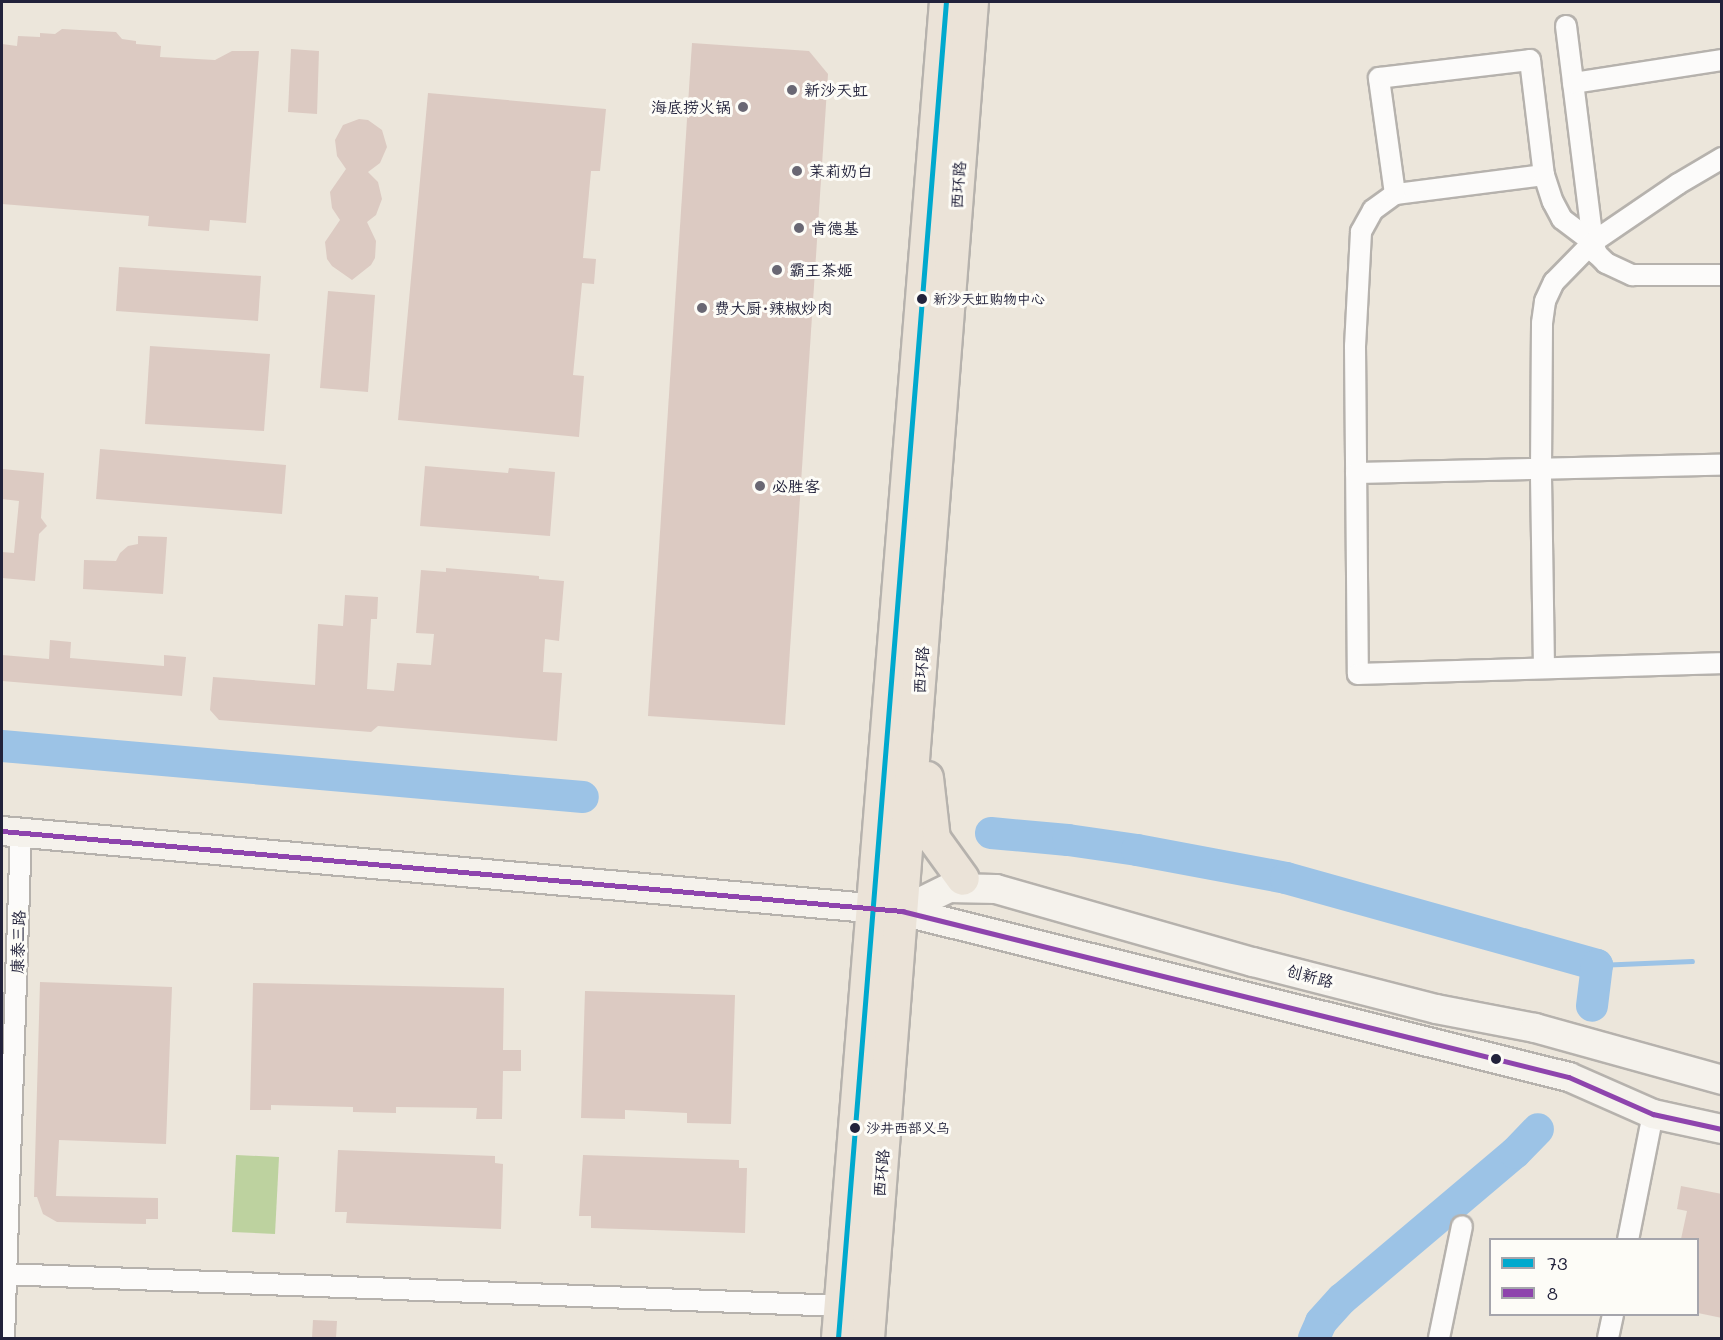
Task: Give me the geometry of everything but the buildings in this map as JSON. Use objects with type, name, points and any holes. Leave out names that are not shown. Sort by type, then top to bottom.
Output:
[{"type":"main road","name":"西环路","points":[[838,1338],[871,907],[946,2]]},
{"type":"main road","name":"西环路","points":[[868,1338],[972,2]]},
{"type":"main road","points":[[913,766],[927,778],[934,839],[963,879]]},
{"type":"street","points":[[1566,26],[1593,242],[1597,254],[1606,263],[1632,274],[1722,275]]},
{"type":"street","points":[[1395,194],[1379,78],[1530,60],[1544,175],[1562,219],[1593,242]]},
{"type":"street","points":[[1573,83],[1722,60]]},
{"type":"street","points":[[1544,668],[1541,469],[1542,323],[1545,301],[1554,282],[1593,242],[1678,184],[1722,158]]},
{"type":"street","points":[[1544,175],[1395,194],[1373,210],[1361,232],[1355,346],[1358,674],[1722,663]]},
{"type":"street","points":[[1356,473],[1722,465]]},
{"type":"street","points":[[11,832],[902,911],[1569,1077],[1653,1114],[1722,1129]]},
{"type":"street","name":"康泰三路","points":[[4,1338],[11,832]]},
{"type":"street","name":"创新路","points":[[902,911],[950,888],[996,889],[1222,954],[1436,1009],[1535,1028],[1722,1080]]},
{"type":"street","points":[[1628,1238],[1653,1114]]},
{"type":"street","points":[[1439,1338],[1462,1226]]},
{"type":"street","points":[[4,1274],[841,1305]]},
{"type":"street","points":[[1608,1338],[1613,1316]]},
{"type":"green space","points":[[236,1155],[279,1157],[275,1234],[232,1232]]},
{"type":"waterway","points":[[2,746],[583,797]]},
{"type":"waterway","points":[[991,833],[1068,840],[1137,850],[1286,878],[1597,965],[1592,1006]]},
{"type":"waterway","points":[[1597,965],[1692,961]]},
{"type":"waterway","points":[[1314,1338],[1321,1322],[1342,1299],[1515,1153],[1538,1129]]},
{"type":"transit line","name":"73","points":[[838,1338],[946,2]]},
{"type":"transit line","name":"8","points":[[2,831],[902,911],[1569,1077],[1653,1114],[1722,1129]]},
{"type":"place","name":"新沙天虹","points":[[792,90]]},
{"type":"place","name":"海底捞火锅","points":[[743,107]]},
{"type":"place","name":"茉莉奶白","points":[[797,171]]},
{"type":"place","name":"肯德基","points":[[799,228]]},
{"type":"place","name":"霸王茶姬","points":[[777,270]]},
{"type":"place","name":"新沙天虹购物中心","points":[[922,299]]},
{"type":"place","name":"费大厨·辣椒炒肉","points":[[702,308]]},
{"type":"place","name":"必胜客","points":[[760,486]]},
{"type":"place","name":"沙井西部义乌","points":[[855,1128]]}]
